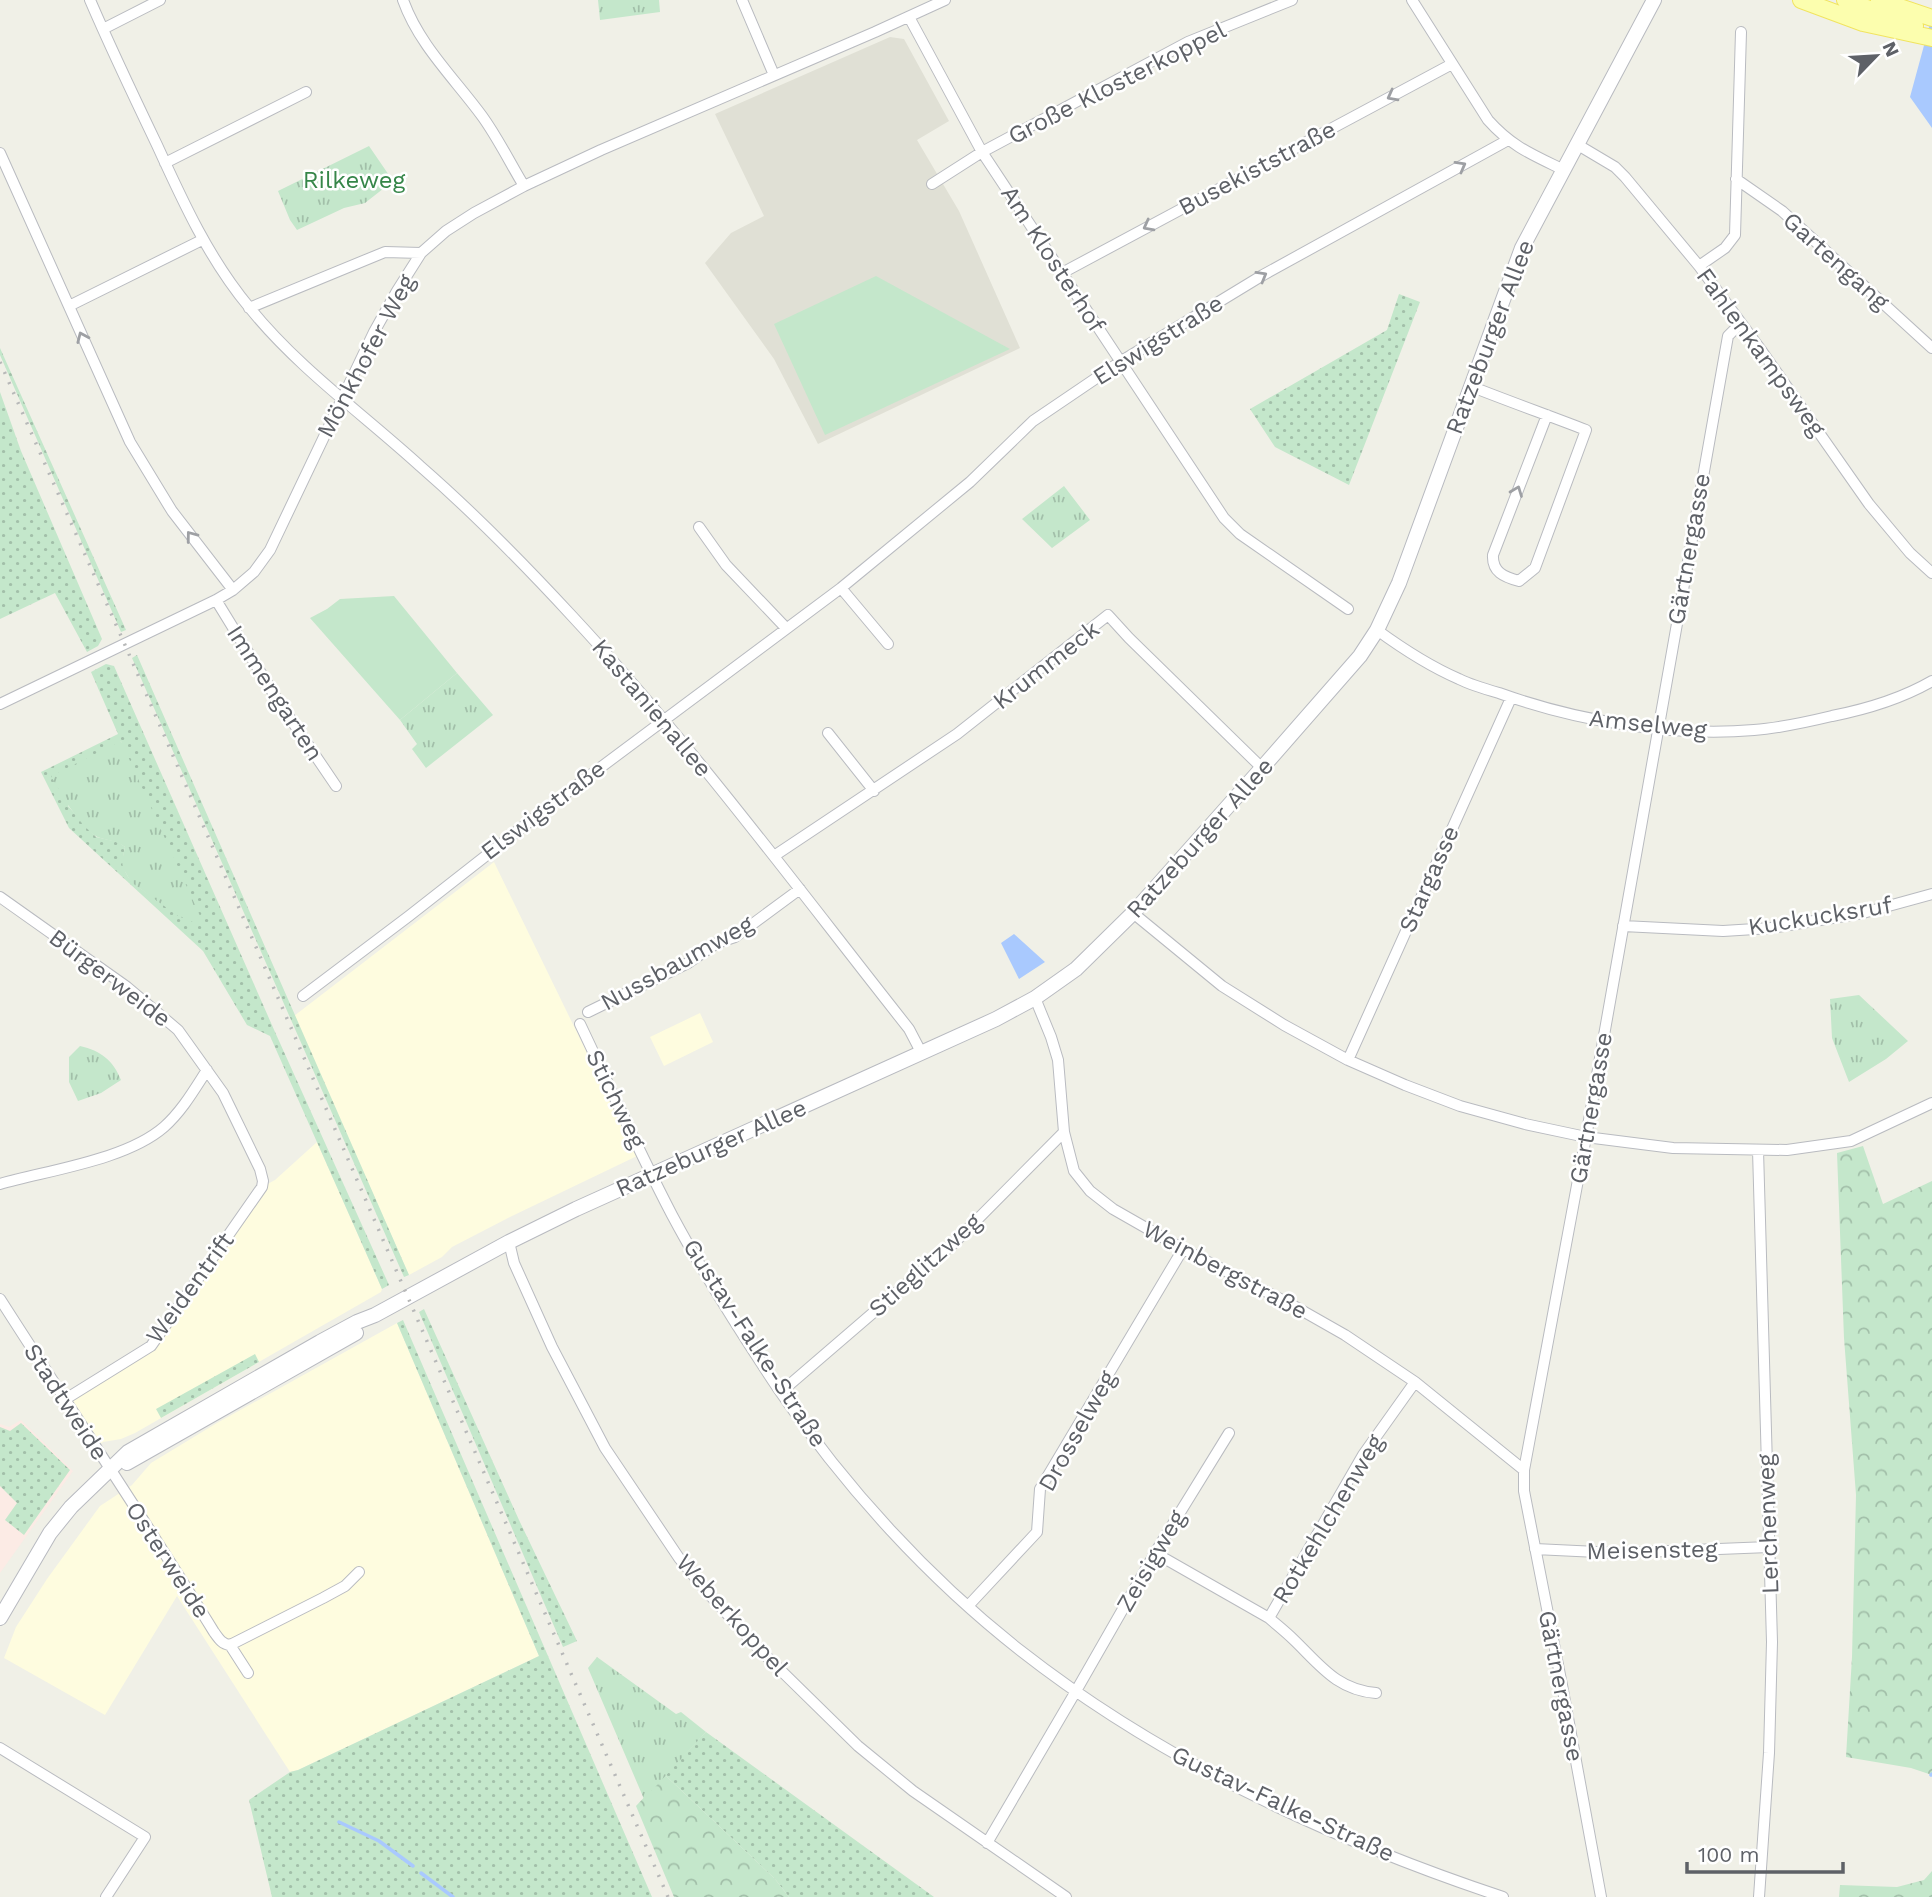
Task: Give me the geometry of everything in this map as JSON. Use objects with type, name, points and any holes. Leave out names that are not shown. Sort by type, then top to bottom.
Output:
[{"type":"main road","name":"Ratzeburger Allee","points":[[0,1618],[50,1533],[71,1507],[128,1452],[320,1342],[509,1242],[996,1019],[1035,998],[1076,969],[1133,913],[1262,768],[1360,656],[1377,630],[1399,583],[1522,248],[1654,0]]},
{"type":"main road","points":[[1801,0],[1863,23],[1932,38]]},
{"type":"main road","points":[[1845,0],[1932,32]]},
{"type":"main road","points":[[1879,0],[1932,18]]},
{"type":"main road","points":[[1906,0],[1932,12]]},
{"type":"street","name":"Kastanienallee","points":[[90,0],[202,240],[249,308],[298,360],[420,465],[531,571],[582,626],[663,719],[774,856],[909,1029],[921,1052]]},
{"type":"street","points":[[103,29],[160,0]]},
{"type":"street","points":[[404,0],[418,33],[483,117],[524,186]]},
{"type":"street","points":[[742,0],[774,75]]},
{"type":"street","name":"Mönkhofer Weg","points":[[0,704],[216,600],[254,572],[270,551],[374,332],[421,253],[446,231],[524,186],[601,150],[945,0]]},
{"type":"street","name":"Große Klosterkoppel","points":[[982,152],[1188,42],[1292,0]]},
{"type":"street","points":[[1412,0],[1488,120],[1508,140],[1564,170]]},
{"type":"street","name":"Am Klosterhof","points":[[909,17],[982,152],[1224,518],[1240,534],[1348,609]]},
{"type":"street","points":[[1699,266],[1724,248],[1735,234],[1741,32]]},
{"type":"street","name":"Busekiststraße","points":[[1062,273],[1452,64]]},
{"type":"street","points":[[165,163],[306,92]]},
{"type":"street","name":"Elswigstraße","points":[[303,996],[663,719],[841,588],[970,482],[1033,421],[1120,362],[1263,275],[1508,140]]},
{"type":"street","name":"Fahlenkampsweg","points":[[1578,145],[1615,167],[1699,266],[1870,504],[1910,553],[1932,573]]},
{"type":"street","points":[[932,184],[982,152]]},
{"type":"street","points":[[0,153],[130,442],[172,511],[233,590]]},
{"type":"street","name":"Gartengang","points":[[1736,179],[1782,211],[1932,348]]},
{"type":"street","points":[[69,306],[202,240]]},
{"type":"street","points":[[249,308],[385,252],[421,253]]},
{"type":"street","name":"Gärtnergasse","points":[[1601,1897],[1524,1491],[1524,1470],[1586,1138],[1728,336],[1741,323]]},
{"type":"street","points":[[1470,386],[1547,415],[1586,430],[1535,568],[1519,581],[1497,572],[1492,564],[1493,555],[1547,415]]},
{"type":"street","points":[[699,527],[726,565],[786,628]]},
{"type":"street","points":[[841,588],[887,644]]},
{"type":"street","name":"Immengarten","points":[[216,600],[335,786]]},
{"type":"street","name":"Krummeck","points":[[774,856],[964,730],[1108,615],[1262,768]]},
{"type":"street","name":"Amselweg","points":[[1377,630],[1405,651],[1460,680],[1511,698],[1577,717],[1657,728],[1706,732],[1800,724],[1896,698],[1932,681]]},
{"type":"street","name":"Stargasse","points":[[1348,1060],[1511,698]]},
{"type":"street","points":[[828,733],[874,791]]},
{"type":"street","name":"Nussbaumweg","points":[[588,1012],[688,964],[717,943],[735,937],[800,889]]},
{"type":"street","name":"Kuckucksruf","points":[[1623,926],[1723,930],[1771,928],[1863,913],[1932,894]]},
{"type":"street","name":"Bürgerweide","points":[[0,897],[149,1004],[178,1030],[223,1093],[262,1176],[262,1187],[241,1216]]},
{"type":"street","points":[[1133,913],[1222,986],[1284,1025],[1348,1060],[1460,1106],[1525,1124],[1586,1138],[1672,1148],[1787,1150],[1851,1141],[1932,1103]]},
{"type":"street","name":"Weinbergstraße","points":[[1035,998],[1058,1060],[1064,1132],[1074,1171],[1090,1191],[1113,1209],[1183,1249],[1345,1335],[1415,1382],[1524,1470]]},
{"type":"street","name":"Stichweg","points":[[580,1024],[652,1175]]},
{"type":"street","points":[[0,1184],[116,1153],[144,1140],[163,1128],[181,1109],[207,1070]]},
{"type":"street","name":"Stieglitzweg","points":[[781,1392],[953,1244],[1064,1132]]},
{"type":"street","name":"Lerchenweg","points":[[1758,1150],[1772,1642],[1769,1754],[1759,1897]]},
{"type":"street","name":"Gustav-Falke-Straße","points":[[652,1175],[728,1310],[781,1392],[853,1488],[909,1549],[968,1606],[1021,1651],[1156,1743],[1234,1786],[1393,1857],[1503,1897]]},
{"type":"street","name":"Weidentrift","points":[[64,1399],[150,1346],[241,1216]]},
{"type":"street","name":"Weberkoppel","points":[[509,1242],[514,1263],[552,1347],[605,1448],[679,1558],[758,1648],[858,1746],[913,1791],[1066,1897]]},
{"type":"street","name":"Drosselweg","points":[[968,1606],[1037,1532],[1040,1489],[1183,1249]]},
{"type":"street","name":"Stadtweide","points":[[0,1299],[110,1470]]},
{"type":"street","name":"Rotkehlchenweg","points":[[1155,1553],[1269,1618],[1363,1455],[1415,1382]]},
{"type":"street","name":"Zeisigweg","points":[[987,1843],[1155,1553],[1229,1433]]},
{"type":"street","name":"Osterweide","points":[[110,1470],[220,1641],[230,1645],[248,1673]]},
{"type":"street","name":"Meisensteg","points":[[1535,1549],[1618,1553],[1769,1547]]},
{"type":"street","points":[[230,1645],[345,1586],[359,1572]]},
{"type":"street","points":[[1269,1618],[1319,1666],[1346,1686],[1362,1692],[1376,1693]]},
{"type":"street","points":[[0,1748],[145,1837],[106,1897]]},
{"type":"shaded area","points":[[890,37],[904,39],[949,121],[917,140],[959,211],[1020,348],[818,444],[774,359],[705,263],[731,233],[764,216],[715,114]]},
{"type":"shaded area","points":[[494,862],[637,1156],[452,1247],[442,1257],[409,1275],[294,1016]]},
{"type":"shaded area","points":[[700,1013],[713,1042],[664,1066],[650,1037]]},
{"type":"shaded area","points":[[317,1142],[381,1292],[135,1433],[103,1442],[95,1448],[64,1400],[142,1352],[262,1187],[275,1180]]},
{"type":"shaded area","points":[[397,1323],[539,1656],[290,1772],[177,1596],[105,1715],[4,1658],[16,1627],[100,1506],[132,1485],[151,1463],[217,1423]]},
{"type":"shaded area","points":[[21,1420],[73,1471],[0,1573],[0,1424],[9,1427]]},
{"type":"green space","points":[[598,0],[659,0],[660,12],[600,20]]},
{"type":"green space","name":"Rilkeweg","points":[[369,146],[393,181],[365,203],[344,208],[297,230],[278,191]]},
{"type":"green space","points":[[876,276],[1010,349],[825,435],[774,324]]},
{"type":"green space","points":[[1399,294],[1420,302],[1349,485],[1275,447],[1250,409],[1387,330]]},
{"type":"green space","points":[[0,348],[126,630],[121,632],[0,355]]},
{"type":"green space","points":[[0,392],[21,451],[102,639],[98,646],[87,652],[55,593],[0,619]]},
{"type":"green space","points":[[1064,486],[1090,520],[1052,548],[1022,519]]},
{"type":"green space","points":[[394,596],[457,673],[400,720],[310,618],[340,599]]},
{"type":"green space","points":[[137,655],[409,1275],[404,1277],[132,658]]},
{"type":"green space","points":[[106,664],[114,666],[389,1285],[382,1289],[270,1036],[247,1025],[203,951],[69,828],[41,772],[118,734],[91,672]],"holes":[[[121,741],[155,898],[129,878],[124,865],[125,847],[118,842],[96,837],[68,806]]]},
{"type":"green space","points":[[457,673],[493,715],[426,768],[412,749],[417,744],[400,720]]},
{"type":"green space","points":[[121,741],[205,927],[178,916],[131,882],[123,868],[125,847],[98,837],[87,829],[51,776]]},
{"type":"green space","points":[[1859,995],[1908,1041],[1886,1059],[1849,1082],[1832,1038],[1830,999]]},
{"type":"green space","points":[[80,1046],[105,1057],[121,1080],[101,1093],[78,1101],[69,1082],[69,1057]]},
{"type":"green space","points":[[1863,1146],[1883,1204],[1932,1181],[1932,1775],[1911,1768],[1846,1757],[1852,1657],[1856,1495],[1844,1338],[1837,1153]]},
{"type":"green space","points":[[424,1309],[577,1641],[563,1647],[419,1312]]},
{"type":"green space","points":[[403,1320],[652,1897],[272,1897],[249,1800],[290,1772],[539,1656],[397,1323]]},
{"type":"green space","points":[[255,1354],[259,1362],[161,1418],[156,1409]]},
{"type":"green space","points":[[21,1423],[70,1470],[24,1535],[5,1520],[17,1503],[0,1486],[0,1427],[10,1431]]},
{"type":"green space","points":[[597,1657],[676,1714],[681,1712],[706,1732],[644,1799],[588,1668]]},
{"type":"green space","points":[[706,1732],[934,1897],[789,1897],[775,1879],[665,1775]]},
{"type":"green space","points":[[665,1775],[775,1879],[789,1897],[674,1897],[636,1806]]},
{"type":"green space","points":[[1932,1871],[1932,1897],[1839,1897],[1840,1885],[1897,1887],[1924,1880]]},
{"type":"water","points":[[1932,16],[1932,128],[1910,97]]},
{"type":"water","points":[[1014,934],[1045,962],[1019,979],[1001,943]]},
{"type":"waterway","points":[[339,1822],[379,1841],[413,1866]]},
{"type":"waterway","points":[[421,1873],[453,1897]]},
{"type":"railway","points":[[0,362],[668,1897]]}]
